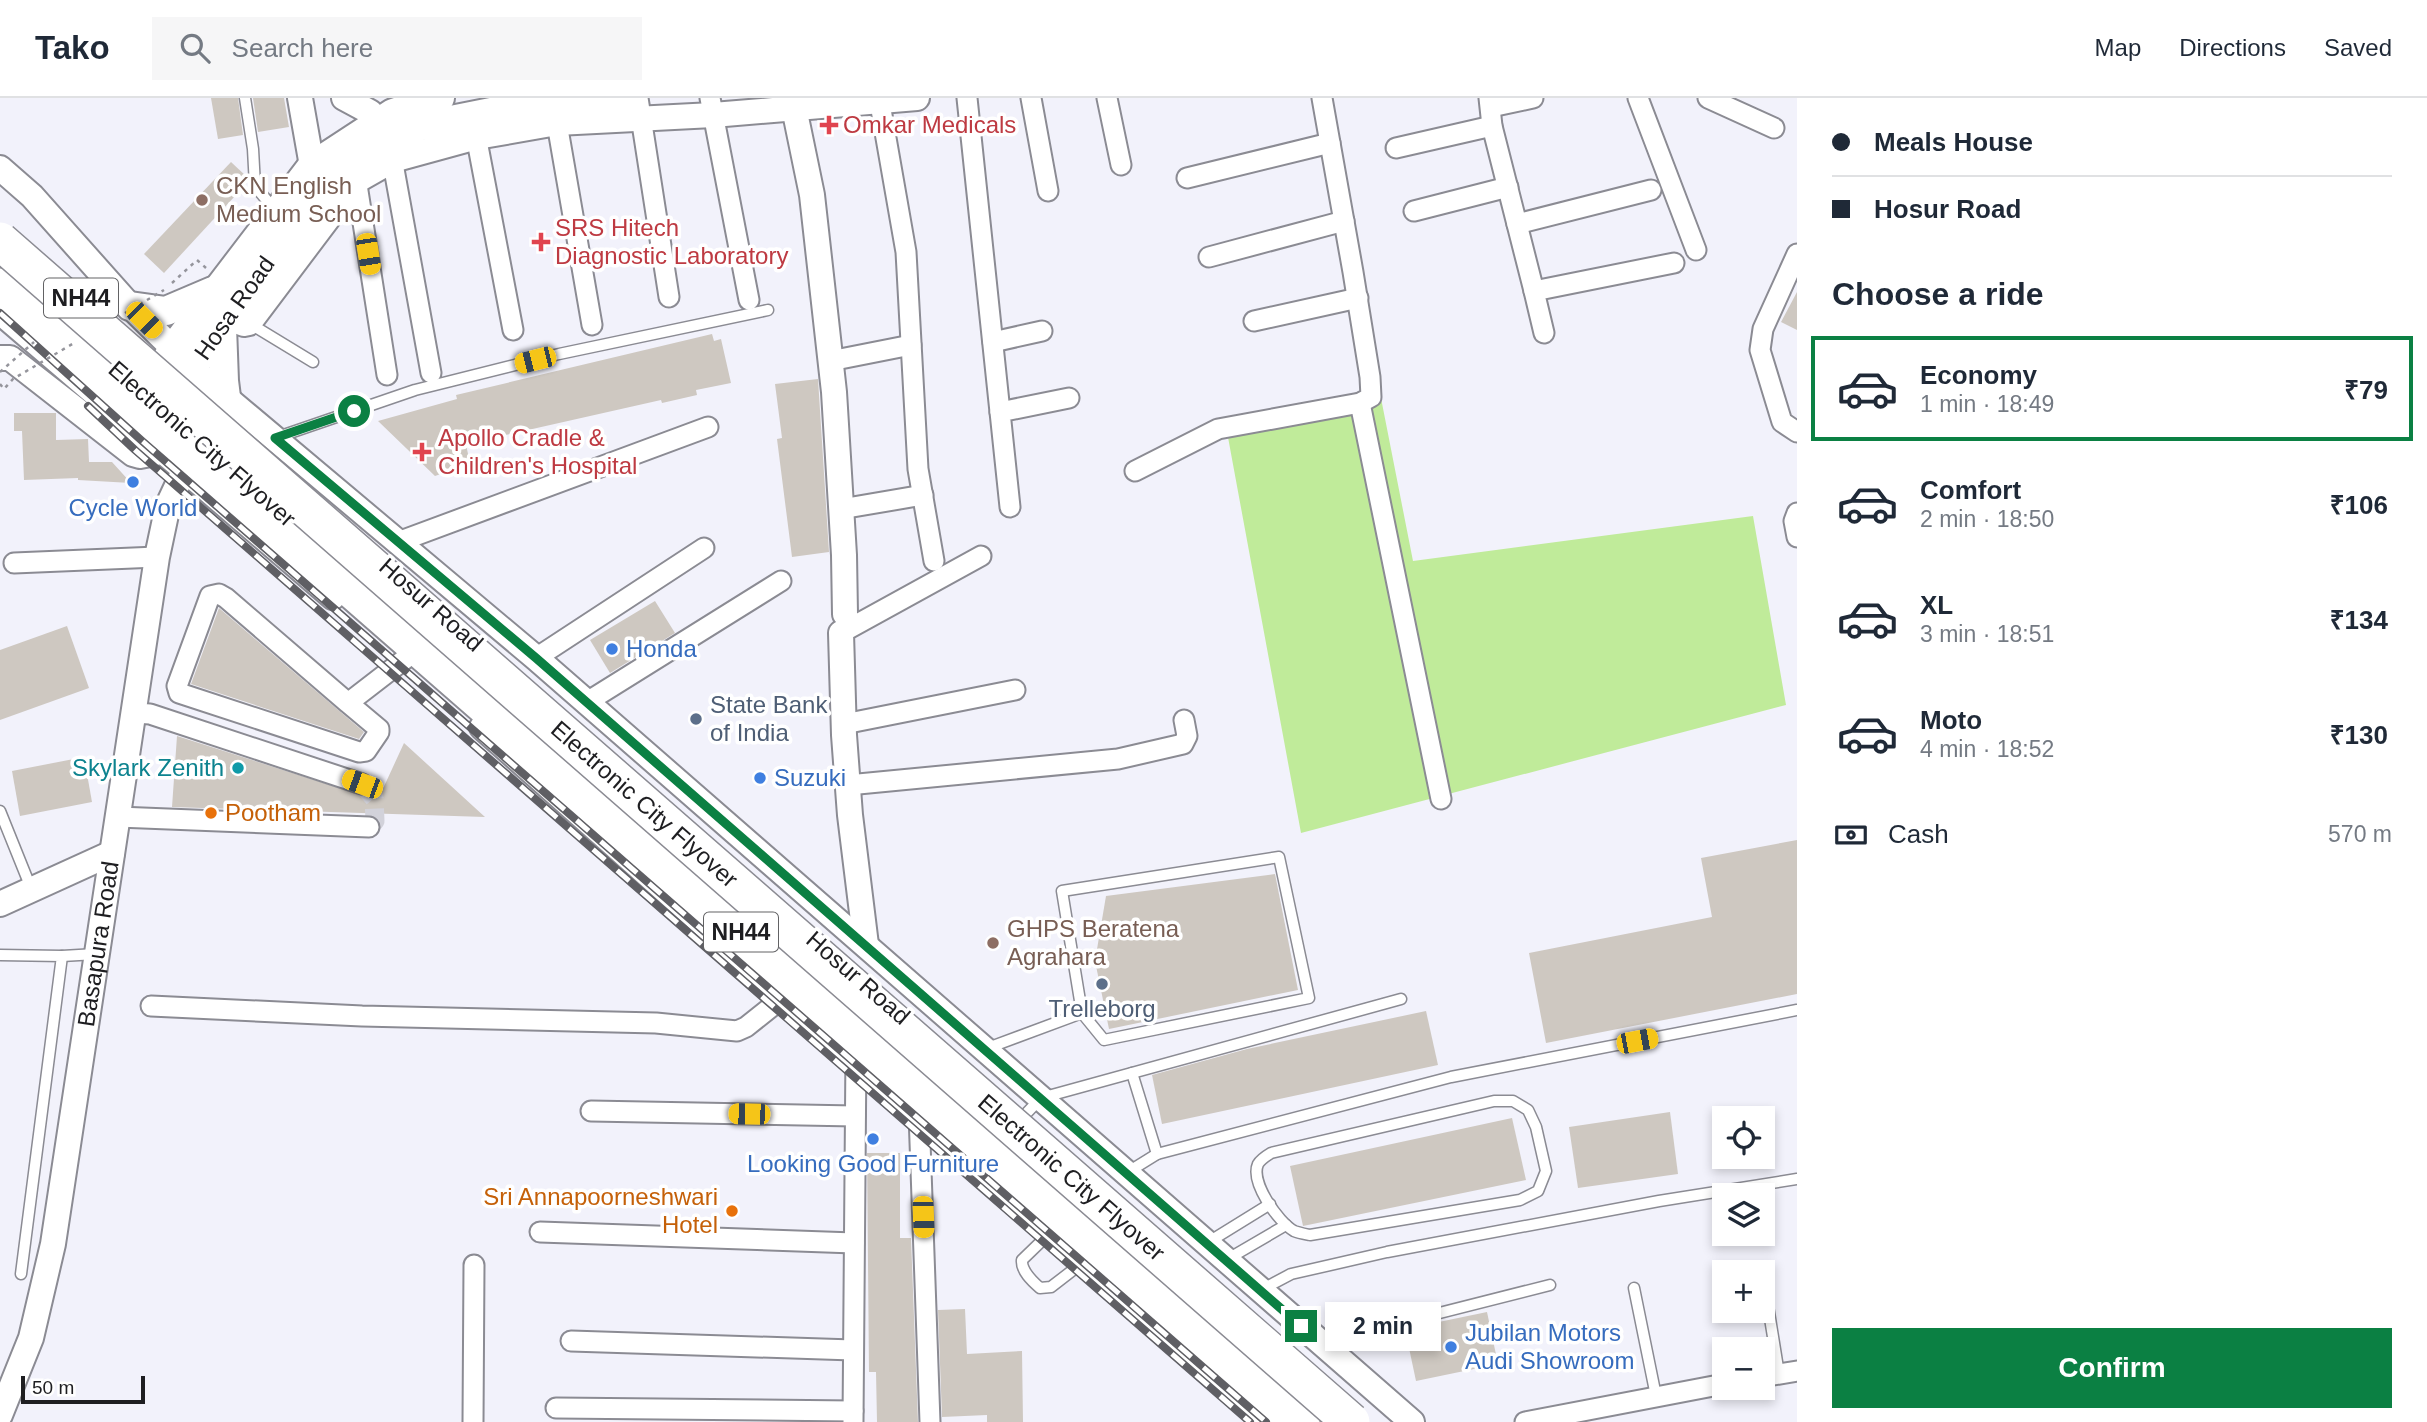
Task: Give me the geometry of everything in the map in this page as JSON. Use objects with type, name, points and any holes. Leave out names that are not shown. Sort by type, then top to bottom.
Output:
[{"type":"highway","name":"Hosur Road","points":[[0,228],[177,368],[1030,1109],[1369,1422]]},
{"type":"highway","name":"Electronic City Flyover","points":[[0,242],[1351,1422]]},
{"type":"highway","name":"Electronic City Flyover","points":[[0,267],[1322,1422]]},
{"type":"highway","name":"Hosur Road","points":[[0,285],[150,429],[857,1046],[1303,1422]]},
{"type":"main road","name":"Hosa Road","points":[[177,368],[233,323],[323,183],[355,171],[387,140],[393,113],[440,98]]},
{"type":"main road","name":"Hosa Road","points":[[150,429],[177,368],[218,288],[312,166],[421,126],[475,127],[522,106],[554,108],[634,105]]},
{"type":"main road","points":[[130,306],[166,311],[218,288]]},
{"type":"main road","points":[[228,413],[233,323]]},
{"type":"street","points":[[300,98],[312,166]]},
{"type":"street","points":[[344,98],[370,112],[387,140],[431,373]]},
{"type":"street","points":[[669,297],[634,105],[712,106],[918,98]]},
{"type":"street","points":[[967,98],[1010,507]]},
{"type":"street","points":[[1031,98],[1048,191]]},
{"type":"street","points":[[1107,98],[1121,165]]},
{"type":"street","points":[[1135,471],[1218,429],[1360,402],[1371,397],[1358,298],[1322,98]]},
{"type":"street","points":[[1396,148],[1491,110],[1533,98]]},
{"type":"street","points":[[1638,98],[1696,250]]},
{"type":"street","points":[[1708,98],[1774,128]]},
{"type":"street","points":[[879,100],[906,252],[918,469],[934,561]]},
{"type":"street","points":[[793,103],[812,195],[830,361],[841,509],[844,724],[866,945]]},
{"type":"street","points":[[712,106],[749,300]]},
{"type":"street","points":[[554,108],[592,325]]},
{"type":"street","points":[[1491,110],[1544,333]]},
{"type":"street","points":[[475,127],[513,330]]},
{"type":"street","points":[[1187,178],[1329,143]]},
{"type":"street","points":[[0,168],[32,196],[130,306],[177,368]]},
{"type":"street","points":[[355,171],[387,375]]},
{"type":"street","points":[[1414,211],[1508,187]]},
{"type":"street","points":[[1517,224],[1651,190]]},
{"type":"street","points":[[1209,257],[1344,221]]},
{"type":"street","points":[[1797,254],[1760,337],[1760,350],[1782,422],[1797,432]]},
{"type":"street","points":[[1534,291],[1674,263]]},
{"type":"street","points":[[1254,321],[1358,298]]},
{"type":"street","points":[[0,312],[34,342],[150,429],[184,471],[405,659],[785,996],[857,1046],[919,1114],[1272,1422]]},
{"type":"street","points":[[993,342],[1042,331]]},
{"type":"street","points":[[830,361],[911,345]]},
{"type":"street","points":[[0,358],[10,358],[133,454],[140,456],[150,429]]},
{"type":"street","points":[[1000,412],[1069,398]]},
{"type":"street","points":[[1360,402],[1441,799]]},
{"type":"street","name":"Hosur Road","points":[[228,413],[275,438],[536,658],[985,1049],[1030,1109],[1126,1172],[1412,1422]]},
{"type":"street","points":[[398,542],[708,427]]},
{"type":"street","name":"Basapura Road","points":[[1,1410],[31,1338],[43,1293],[61,1196],[157,557],[168,505],[184,471]]},
{"type":"street","points":[[841,509],[923,495]]},
{"type":"street","points":[[1797,513],[1794,521],[1797,537]]},
{"type":"street","points":[[536,658],[704,548]]},
{"type":"street","points":[[843,624],[981,556]]},
{"type":"street","points":[[14,564],[157,557]]},
{"type":"street","points":[[587,702],[781,581]]},
{"type":"street","points":[[219,593],[226,598],[348,703],[379,729],[366,751],[359,752],[179,693],[177,686],[210,596],[219,593]]},
{"type":"street","points":[[348,703],[405,659]]},
{"type":"street","points":[[844,724],[1015,690]]},
{"type":"street","points":[[134,713],[150,714],[362,784]]},
{"type":"street","points":[[848,785],[1118,759],[1183,744],[1187,736],[1184,720]]},
{"type":"street","points":[[118,817],[369,827]]},
{"type":"street","points":[[0,904],[113,853]]},
{"type":"street","points":[[151,1006],[362,1016],[656,1023],[737,1031],[785,996]]},
{"type":"street","points":[[555,1408],[853,1417],[857,1046]]},
{"type":"street","points":[[591,1111],[855,1116]]},
{"type":"street","points":[[919,1114],[930,1422]]},
{"type":"street","points":[[540,1232],[854,1243]]},
{"type":"street","points":[[473,1422],[474,1265]]},
{"type":"street","points":[[571,1341],[853,1350]]},
{"type":"street","points":[[1525,1422],[1712,1386]]},
{"type":"lane","points":[[245,98],[253,149],[255,186],[276,212]]},
{"type":"lane","points":[[275,438],[415,390],[559,354],[768,310]]},
{"type":"lane","points":[[233,323],[313,362]]},
{"type":"lane","points":[[0,811],[32,888]]},
{"type":"lane","points":[[1279,858],[1310,998],[1104,1040],[1082,1013],[1062,891],[1279,858]]},
{"type":"lane","points":[[0,955],[97,954]]},
{"type":"lane","points":[[21,1273],[62,956]]},
{"type":"lane","points":[[1030,1109],[1132,1073],[1401,999]]},
{"type":"lane","points":[[1126,1172],[1157,1154],[1451,1077],[1797,1010]]},
{"type":"lane","points":[[985,1049],[1082,1013]]},
{"type":"lane","points":[[1132,1073],[1157,1154]]},
{"type":"lane","points":[[1494,1101],[1513,1101],[1528,1110],[1536,1127],[1546,1171],[1538,1191],[1520,1200],[1310,1235],[1297,1232],[1286,1225],[1270,1204],[1260,1189],[1256,1172],[1259,1161],[1271,1153],[1494,1101]]},
{"type":"lane","points":[[1260,1290],[1291,1274],[1387,1252],[1659,1201],[1797,1179]]},
{"type":"lane","points":[[1207,1243],[1270,1204]]},
{"type":"lane","points":[[1226,1260],[1286,1225]]},
{"type":"lane","points":[[1052,1230],[1022,1261],[1022,1268],[1035,1284],[1040,1288],[1051,1287],[1086,1260]]},
{"type":"lane","points":[[1321,1343],[1550,1286]]},
{"type":"lane","points":[[1634,1288],[1656,1396]]},
{"type":"lane","points":[[1771,1323],[1780,1374]]},
{"type":"path","points":[[164,290],[197,260]]},
{"type":"path","points":[[0,372],[34,342]]},
{"type":"green space","points":[[1380,393],[1413,561],[1753,516],[1786,705],[1301,833],[1225,421]]},
{"type":"building","points":[[211,98],[238,98],[243,135],[218,139]]},
{"type":"building","points":[[253,98],[284,98],[289,127],[258,132]]},
{"type":"building","points":[[231,162],[247,177],[247,183],[164,273],[144,254]]},
{"type":"building","points":[[1797,292],[1797,330],[1781,322]]},
{"type":"building","points":[[712,334],[714,341],[721,339],[731,383],[696,390],[697,395],[662,403],[661,400],[466,444],[470,464],[435,476],[378,421],[457,399],[456,395]]},
{"type":"building","points":[[818,379],[829,552],[792,557],[777,439],[782,438],[775,384]]},
{"type":"building","points":[[14,413],[56,413],[56,440],[88,439],[89,462],[112,462],[131,483],[78,478],[24,480],[22,431],[14,431]]},
{"type":"building","points":[[655,601],[675,633],[610,673],[590,640]]},
{"type":"building","points":[[219,608],[364,732],[359,739],[191,684]]},
{"type":"building","points":[[67,626],[89,688],[0,720],[0,650]]},
{"type":"building","name":"Skylark Zenith","points":[[177,736],[364,796],[372,791],[381,793],[404,743],[485,817],[172,807]]},
{"type":"building","points":[[84,757],[92,802],[20,816],[12,771]]},
{"type":"building","points":[[1797,840],[1797,994],[1546,1043],[1529,953],[1712,917],[1701,858]]},
{"type":"building","points":[[1275,874],[1298,990],[1109,1029],[1095,961],[1106,896]]},
{"type":"building","points":[[1426,1011],[1438,1065],[1162,1124],[1152,1075],[1247,1049]]},
{"type":"building","points":[[1670,1112],[1678,1174],[1578,1188],[1569,1127]]},
{"type":"building","points":[[1512,1118],[1526,1180],[1303,1226],[1290,1166]]},
{"type":"building","points":[[867,1153],[900,1153],[900,1238],[911,1238],[918,1422],[877,1422],[876,1372],[869,1372]]},
{"type":"building","points":[[965,1309],[967,1354],[1022,1351],[1023,1422],[987,1422],[987,1415],[942,1417],[938,1310]]},
{"type":"building","points":[[1487,1312],[1498,1364],[1416,1381],[1405,1329]]},
{"type":"tunnel","points":[[362,784],[374,798],[375,821],[369,827]]},
{"type":"railway","points":[[0,313],[141,440],[1266,1422]]},
{"type":"railway","points":[[88,406],[135,450],[1250,1422]]},
{"type":"place","name":"Omkar Medicals","points":[[829,125]]},
{"type":"place","name":"CKN English Medium School","points":[[202,200]]},
{"type":"place","name":"SRS Hitech Diagnostic Laboratory","points":[[541,242]]},
{"type":"place","name":"Apollo Cradle & Children's Hospital","points":[[422,452]]},
{"type":"place","name":"Cycle World","points":[[133,482]]},
{"type":"place","name":"Honda","points":[[612,649]]},
{"type":"place","name":"State Bank of India","points":[[696,719]]},
{"type":"place","name":"Skylark Zenith","points":[[238,768]]},
{"type":"place","name":"Suzuki","points":[[760,778]]},
{"type":"place","name":"Pootham","points":[[211,813]]},
{"type":"place","name":"GHPS Beratena Agrahara","points":[[993,943]]},
{"type":"place","name":"Trelleborg","points":[[1102,984]]},
{"type":"place","name":"Looking Good Furniture","points":[[873,1139]]},
{"type":"place","name":"Sri Annapoorneshwari Hotel","points":[[732,1211]]},
{"type":"place","name":"Jubilan Motors Audi Showroom","points":[[1451,1347]]},
{"type":"route","points":[[354,411],[275,438],[536,658],[1301,1326]]}]
